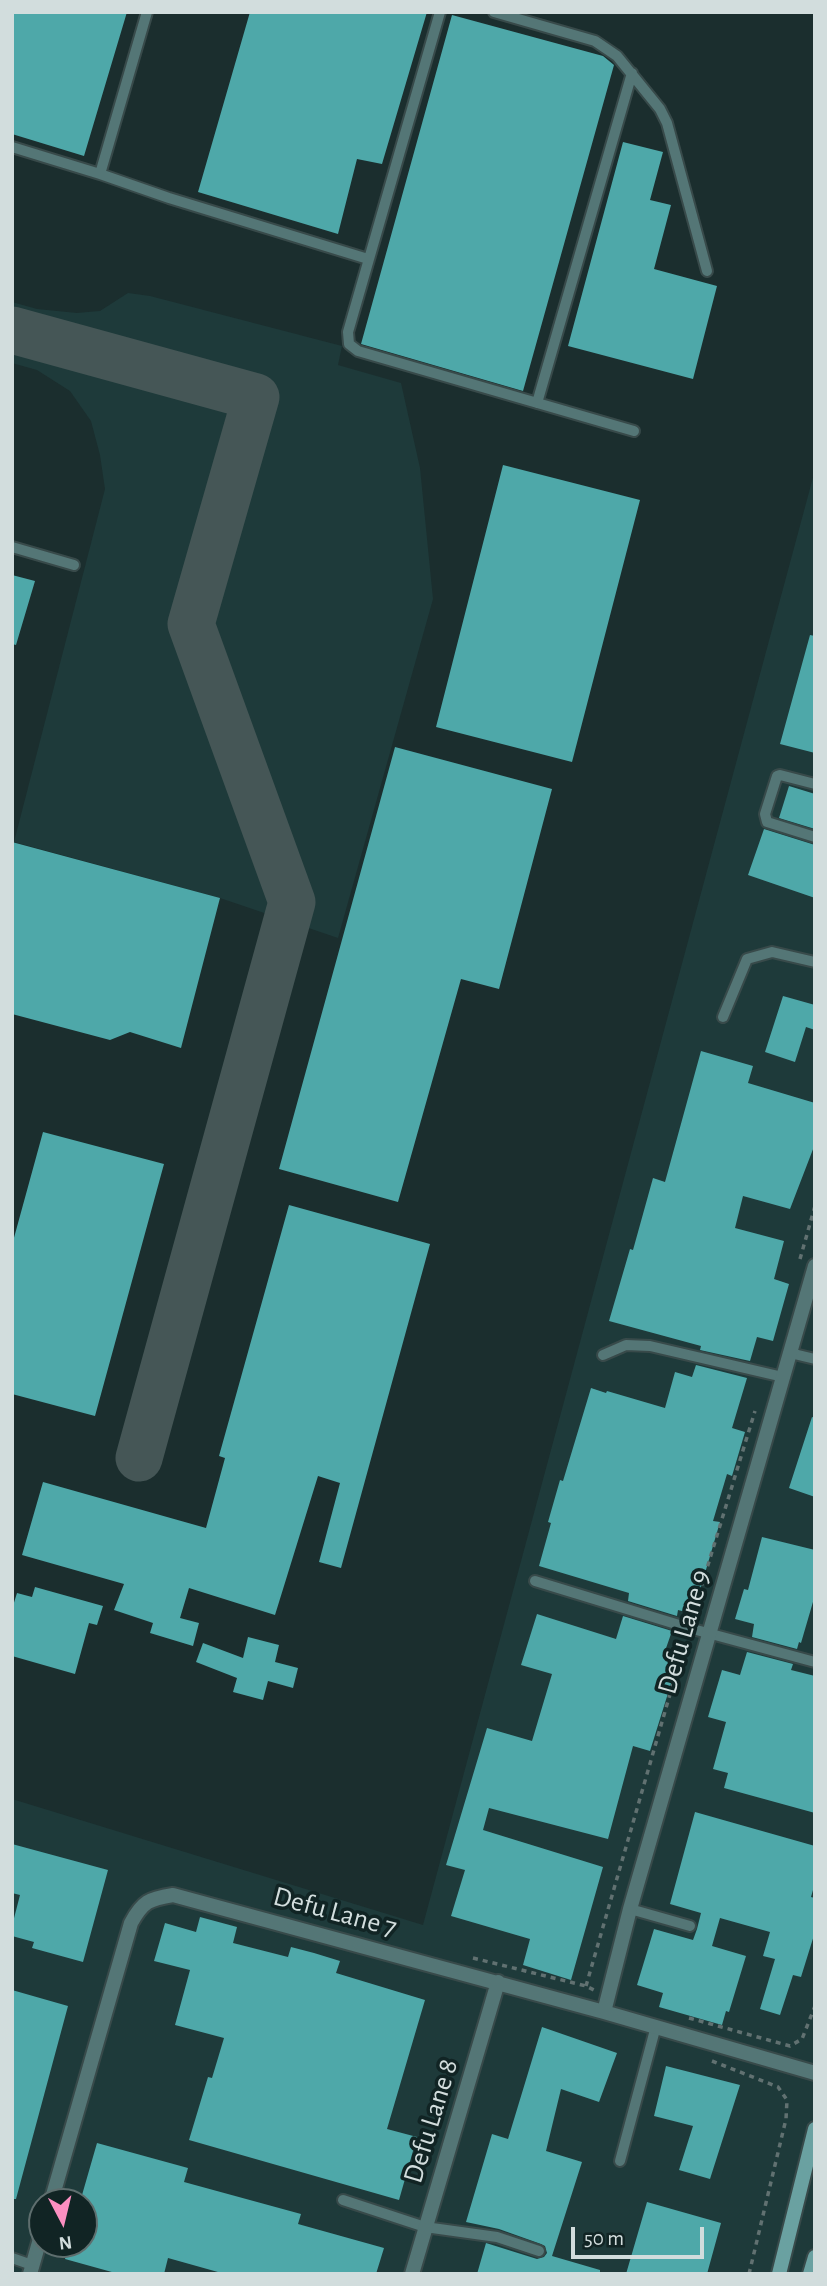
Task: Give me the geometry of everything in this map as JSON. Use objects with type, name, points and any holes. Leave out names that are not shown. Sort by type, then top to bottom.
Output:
[{"type":"main road","points":[[779,2274],[815,2129]]},
{"type":"main road","points":[[810,2274],[815,2257]]},
{"type":"street","name":"Defu Lane 9","points":[[604,2012],[630,1909],[815,1266]]},
{"type":"street","name":"Defu Lane 7","points":[[55,2188],[131,1923],[139,1908],[151,1898],[173,1895],[197,1900],[656,2026],[815,2073]]},
{"type":"street","name":"Defu Lane 8","points":[[412,2274],[498,1982]]},
{"type":"lane","points":[[100,174],[147,12]]},
{"type":"lane","points":[[440,12],[368,259],[348,332],[349,344],[358,351],[634,431]]},
{"type":"lane","points":[[494,12],[595,41],[617,56],[632,73],[660,109],[667,123],[708,271]]},
{"type":"lane","points":[[537,403],[632,73]]},
{"type":"lane","points":[[12,147],[368,259]]},
{"type":"lane","points":[[12,547],[74,565]]},
{"type":"lane","points":[[815,784],[777,776],[765,814],[767,822],[815,836]]},
{"type":"lane","points":[[723,1017],[747,959],[772,952],[815,962]]},
{"type":"lane","points":[[603,1355],[626,1345],[650,1346],[783,1377]]},
{"type":"lane","points":[[790,1353],[815,1359]]},
{"type":"lane","points":[[536,1581],[689,1628],[815,1661]]},
{"type":"lane","points":[[630,1909],[690,1926]]},
{"type":"lane","points":[[620,2161],[656,2026]]},
{"type":"lane","points":[[343,2200],[425,2227],[497,2237],[539,2251]]},
{"type":"lane","points":[[12,2258],[31,2270]]},
{"type":"path","points":[[797,1269],[815,1206]]},
{"type":"path","points":[[586,1986],[755,1410]]},
{"type":"path","points":[[469,1957],[586,1986],[608,1997]]},
{"type":"path","points":[[687,2018],[790,2046],[802,2039],[815,2006]]},
{"type":"path","points":[[703,2058],[778,2087],[787,2100],[786,2119],[749,2274]]},
{"type":"shaded area","points":[[128,293],[150,296],[342,346],[338,365],[401,383],[420,468],[433,599],[338,938],[220,898],[14,842],[105,489],[91,421],[70,391],[37,370],[12,363],[12,302],[37,309],[77,313],[100,311]]},
{"type":"shaded area","points":[[815,470],[815,2274],[12,2274],[12,1799],[423,1925]]},
{"type":"building","points":[[12,12],[127,12],[84,156],[12,134]]},
{"type":"building","points":[[250,12],[427,12],[382,164],[357,159],[338,234],[198,192]]},
{"type":"building","points":[[452,15],[603,56],[614,65],[523,391],[361,344]]},
{"type":"building","points":[[623,142],[663,152],[650,200],[671,205],[654,269],[717,286],[693,379],[568,346]]},
{"type":"building","points":[[503,465],[640,500],[572,762],[436,727]]},
{"type":"building","points":[[12,575],[35,581],[16,645],[12,644]]},
{"type":"building","points":[[810,635],[815,636],[815,753],[780,744]]},
{"type":"building","points":[[395,747],[552,789],[499,989],[461,979],[398,1202],[279,1169]]},
{"type":"building","points":[[789,786],[815,794],[815,829],[779,818]]},
{"type":"building","points":[[764,829],[815,845],[815,898],[748,875]]},
{"type":"building","points":[[12,842],[220,898],[181,1048],[130,1032],[110,1040],[12,1014]]},
{"type":"building","points":[[783,996],[815,1005],[815,1030],[806,1027],[795,1062],[765,1052]]},
{"type":"building","points":[[701,1051],[753,1066],[748,1083],[815,1103],[815,1144],[790,1209],[743,1196],[735,1228],[784,1241],[774,1279],[789,1284],[773,1341],[757,1337],[750,1361],[700,1350],[701,1346],[609,1321],[653,1178],[665,1182]]},
{"type":"building","points":[[43,1132],[164,1164],[95,1416],[12,1394],[12,1245]]},
{"type":"building","points":[[289,1205],[430,1244],[341,1568],[319,1562],[340,1483],[318,1476],[275,1615],[189,1588],[180,1618],[199,1623],[193,1646],[150,1633],[153,1623],[114,1610],[124,1584],[22,1555],[43,1482],[206,1528],[225,1458],[219,1456]]},
{"type":"building","points":[[696,1365],[747,1378],[732,1428],[745,1432],[732,1476],[727,1474],[713,1521],[720,1522],[693,1614],[678,1610],[677,1616],[628,1601],[629,1593],[539,1566],[560,1480],[563,1481],[591,1388],[665,1408],[675,1372],[692,1377]]},
{"type":"building","points":[[812,1417],[815,1418],[815,1497],[789,1488]]},
{"type":"building","points":[[762,1537],[815,1550],[815,1595],[797,1649],[752,1637],[754,1624],[735,1619],[744,1589],[748,1590]]},
{"type":"building","points":[[35,1587],[103,1606],[97,1625],[89,1623],[75,1674],[12,1656],[12,1609],[17,1593],[32,1597]]},
{"type":"building","points":[[537,1614],[616,1639],[623,1616],[672,1631],[664,1654],[679,1658],[650,1751],[633,1746],[608,1839],[489,1808],[483,1830],[603,1867],[571,1980],[523,1965],[530,1939],[451,1916],[465,1870],[446,1865],[487,1728],[532,1741],[552,1674],[521,1665]]},
{"type":"building","points":[[248,1637],[279,1645],[275,1662],[298,1668],[293,1688],[268,1681],[263,1700],[233,1692],[237,1678],[196,1662],[203,1643],[243,1658]]},
{"type":"building","points":[[747,1652],[793,1664],[791,1670],[815,1676],[815,1813],[724,1788],[728,1773],[713,1769],[726,1722],[708,1717],[722,1670],[740,1675]]},
{"type":"building","points":[[695,1812],[815,1846],[815,1883],[811,1897],[815,1898],[815,1932],[801,1977],[793,1975],[780,2015],[760,2009],[775,1959],[763,1956],[770,1932],[720,1918],[712,1946],[746,1956],[729,2012],[726,2011],[722,2025],[659,2007],[663,1993],[637,1985],[654,1929],[693,1940],[697,1929],[701,1913],[670,1904]]},
{"type":"building","points":[[12,1844],[108,1870],[83,1962],[32,1948],[34,1942],[12,1936],[20,1895],[12,1893]]},
{"type":"building","points":[[200,1917],[237,1927],[233,1943],[288,1957],[291,1947],[314,1953],[340,1961],[336,1973],[425,2000],[387,2129],[417,2137],[399,2200],[189,2140],[208,2077],[212,2078],[224,2038],[175,2025],[190,1970],[154,1961],[165,1923],[196,1932]]},
{"type":"building","points":[[12,1990],[68,2006],[16,2199],[12,2199]]},
{"type":"building","points":[[542,2027],[617,2053],[599,2102],[561,2089],[546,2151],[582,2162],[552,2256],[600,2270],[600,2274],[477,2274],[486,2243],[537,2259],[547,2253],[545,2246],[541,2244],[499,2229],[466,2222],[492,2134],[508,2139]]},
{"type":"building","points":[[666,2066],[740,2085],[710,2179],[679,2170],[693,2126],[654,2116]]},
{"type":"building","points":[[97,2143],[188,2168],[184,2182],[301,2214],[298,2224],[384,2248],[376,2274],[225,2274],[168,2258],[164,2274],[119,2274],[65,2259],[98,2258],[98,2188],[84,2188]]},
{"type":"building","points":[[647,2202],[721,2223],[707,2274],[626,2274]]},
{"type":"taxiway","points":[[12,330],[256,397],[191,624],[292,902],[139,1458]]}]
